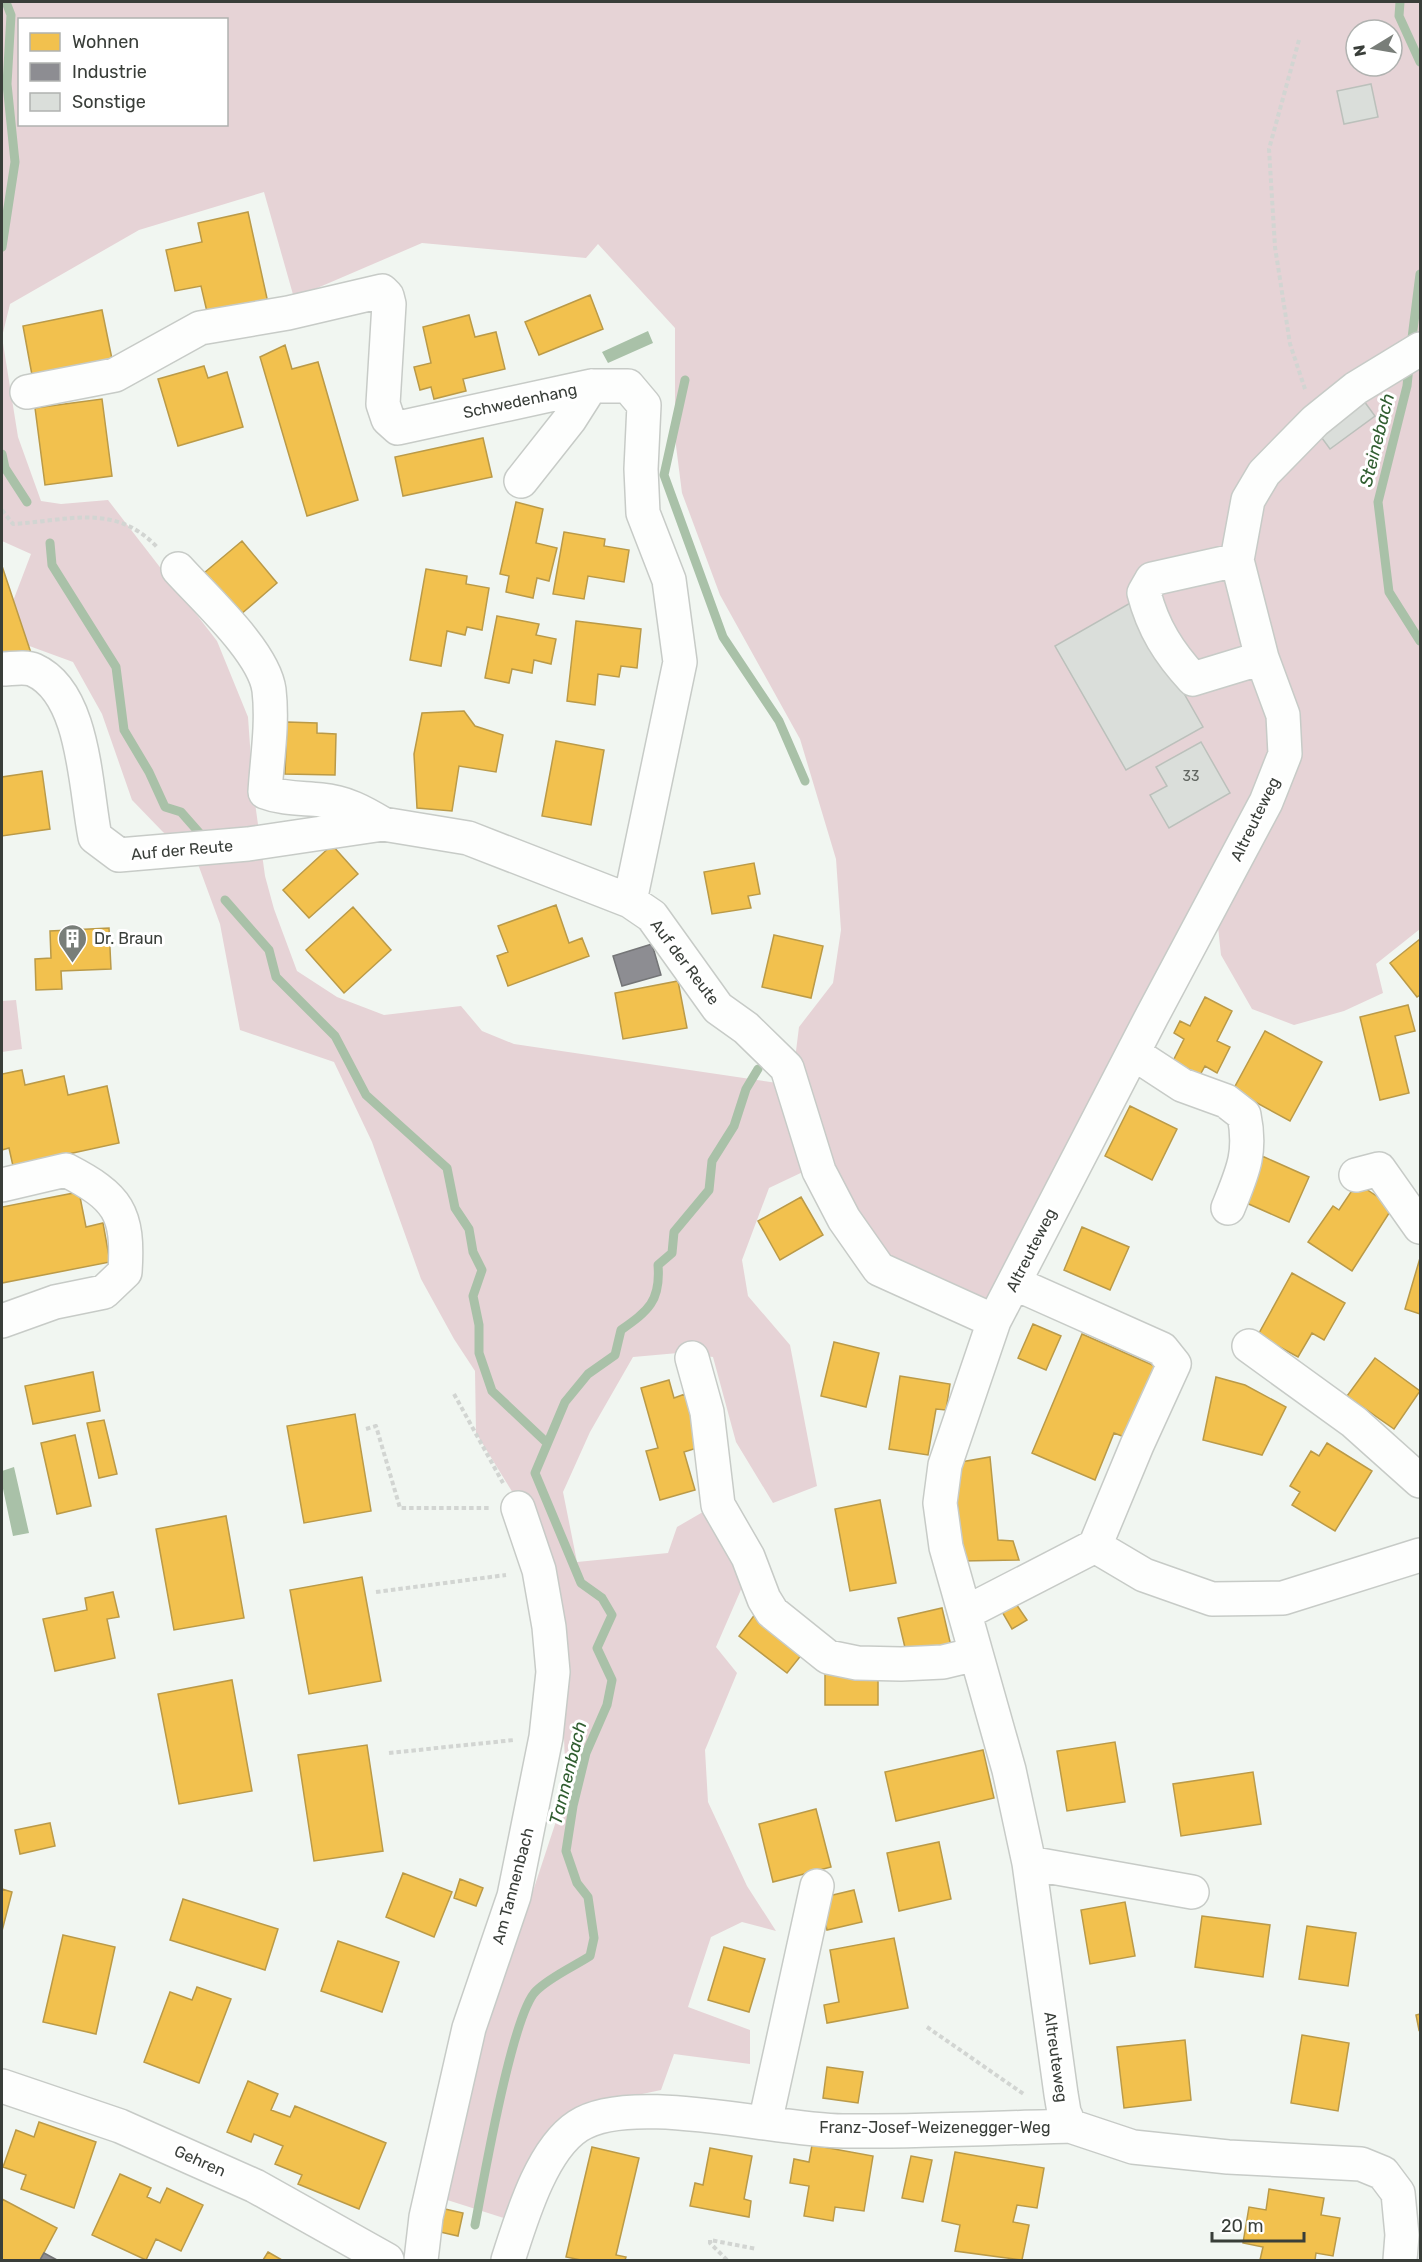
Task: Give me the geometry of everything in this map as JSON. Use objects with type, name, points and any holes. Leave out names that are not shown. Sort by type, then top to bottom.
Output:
[{"type":"street","name":"Schwedenhang","points":[[27,392],[115,375],[200,328],[288,313],[382,291],[387,296],[389,304],[383,404],[388,419],[398,428],[591,386],[628,386],[644,405],[641,469],[643,513],[669,580],[680,662],[630,901]]},
{"type":"street","name":"Altreuteweg","points":[[1400,2260],[1402,2235],[1398,2193],[1383,2173],[1361,2164],[1228,2157],[1133,2147],[1070,2126],[1062,2103],[1029,1863],[1009,1770],[946,1547],[940,1503],[945,1465],[994,1321],[1132,1053],[1266,802],[1285,754],[1283,715],[1262,658],[1237,560],[1248,500],[1264,473],[1315,421],[1356,388],[1408,356]]},
{"type":"street","points":[[520,481],[570,419],[591,386]]},
{"type":"street","points":[[1237,560],[1152,579],[1144,593],[1151,620],[1171,656],[1193,679],[1262,658]]},
{"type":"street","name":"Auf der Reute","points":[[178,569],[255,656],[268,688],[269,735],[264,792],[277,797],[324,800],[357,808],[383,824]]},
{"type":"street","name":"Auf der Reute","points":[[2,669],[31,669],[51,681],[74,717],[95,837],[119,855],[249,844],[383,824],[468,838],[630,901],[652,916],[718,1008],[746,1028],[787,1068],[819,1172],[844,1219],[879,1269],[994,1321]]},
{"type":"street","points":[[1132,1053],[1182,1085],[1226,1101],[1244,1115],[1249,1139],[1244,1167],[1228,1208]]},
{"type":"street","points":[[1356,1174],[1379,1169],[1420,1227]]},
{"type":"street","points":[[2,1185],[66,1170],[97,1186],[120,1212],[127,1241],[125,1272],[104,1292],[55,1302],[2,1321]]},
{"type":"street","points":[[964,1613],[1095,1546],[1174,1364],[1162,1349],[1014,1283]]},
{"type":"street","points":[[1249,1346],[1354,1422],[1420,1481]]},
{"type":"street","points":[[692,1359],[707,1412],[718,1505],[748,1557],[764,1599],[772,1612],[828,1657],[857,1663],[943,1662],[976,1654]]},
{"type":"street","name":"Am Tannenbach","points":[[421,2260],[426,2217],[469,2028],[514,1896],[528,1838],[546,1737],[554,1672],[549,1628],[539,1570],[518,1508]]},
{"type":"street","points":[[1095,1546],[1144,1575],[1212,1599],[1283,1598],[1420,1556]]},
{"type":"street","points":[[1029,1863],[1192,1892]]},
{"type":"street","points":[[765,2123],[817,1886]]},
{"type":"street","name":"Gehren","points":[[2,2086],[120,2126],[255,2186],[387,2260]]},
{"type":"street","name":"Franz-Josef-Weizenegger-Weg","points":[[508,2260],[540,2175],[563,2137],[580,2124],[598,2116],[637,2110],[840,2131],[1070,2126]]},
{"type":"path","points":[[1299,40],[1269,149],[1275,247],[1290,344],[1315,421]]},
{"type":"path","points":[[2,510],[13,524],[70,517],[107,517],[144,533],[178,569]]},
{"type":"path","points":[[366,1429],[376,1426],[400,1508],[518,1508],[454,1394]]},
{"type":"path","points":[[376,1592],[539,1570]]},
{"type":"path","points":[[389,1753],[546,1737]]},
{"type":"path","points":[[927,2027],[1032,2100]]},
{"type":"path","points":[[727,2260],[710,2244],[710,2240],[757,2249]]},
{"type":"shaded area","points":[[2,2],[1420,2],[1420,929],[1376,964],[1383,993],[1344,1011],[1294,1025],[1252,1009],[1221,955],[1218,927],[1209,921],[988,1304],[892,1262],[825,1162],[795,1059],[799,1027],[833,983],[841,930],[836,859],[800,739],[720,595],[682,493],[675,438],[675,328],[598,244],[586,258],[422,243],[294,298],[264,192],[139,230],[10,304],[2,337]]},
{"type":"shaded area","points":[[648,331],[653,343],[608,363],[602,352]]},
{"type":"shaded area","points":[[2,337],[18,437],[41,501],[61,504],[108,500],[217,641],[248,717],[253,788],[265,876],[274,909],[297,971],[337,997],[384,1015],[461,1006],[482,1031],[514,1044],[777,1083],[807,1170],[769,1188],[742,1260],[748,1296],[790,1345],[817,1486],[773,1503],[736,1442],[713,1357],[678,1353],[633,1357],[590,1432],[563,1492],[577,1562],[668,1553],[677,1527],[708,1509],[743,1585],[716,1647],[737,1673],[705,1750],[708,1802],[747,1886],[776,1931],[742,1922],[711,1937],[688,2007],[750,2030],[750,2064],[674,2054],[661,2090],[628,2097],[561,2138],[516,2222],[441,2198],[471,2004],[533,1891],[566,1791],[561,1657],[529,1519],[476,1433],[475,1371],[454,1339],[421,1279],[372,1142],[334,1062],[240,1030],[220,924],[195,856],[163,832],[132,800],[102,714],[73,662],[2,636],[2,630],[31,554],[2,541]]},
{"type":"shaded area","points":[[16,1000],[22,1049],[2,1052],[2,1001]]},
{"type":"shaded area","points":[[14,1467],[29,1533],[13,1536],[2,1484],[2,1471]]},
{"type":"building: Wohnen","points":[[248,212],[268,303],[208,316],[201,286],[175,291],[166,250],[202,242],[198,223]]},
{"type":"building: Wohnen","points":[[590,295],[603,329],[539,355],[525,322]]},
{"type":"building: Wohnen","points":[[102,310],[112,359],[32,375],[23,326]]},
{"type":"building: Wohnen","points":[[469,315],[475,337],[496,332],[505,369],[463,379],[466,391],[434,399],[431,387],[420,390],[414,367],[431,363],[423,327]]},
{"type":"building: Wohnen","points":[[285,345],[292,369],[318,362],[358,500],[307,516],[260,357]]},
{"type":"building: Wohnen","points":[[204,366],[208,378],[227,372],[243,427],[178,446],[158,379]]},
{"type":"building: Wohnen","points":[[102,399],[112,476],[45,485],[35,408]]},
{"type":"building: Wohnen","points":[[483,438],[492,477],[403,496],[395,457]]},
{"type":"building: Wohnen","points":[[516,502],[543,509],[536,543],[557,548],[549,581],[537,578],[533,598],[506,592],[509,576],[500,574]]},
{"type":"building: Wohnen","points":[[564,532],[605,539],[604,546],[629,550],[624,582],[588,576],[584,599],[553,594]]},
{"type":"building: Wohnen","points":[[242,541],[277,583],[240,615],[204,573]]},
{"type":"building: Wohnen","points":[[2,566],[33,659],[2,661]]},
{"type":"building: Wohnen","points":[[426,569],[467,576],[466,584],[489,588],[482,630],[467,627],[465,635],[447,631],[441,666],[410,660]]},
{"type":"building: Wohnen","points":[[497,616],[539,624],[536,635],[556,639],[551,664],[534,660],[532,673],[512,669],[509,683],[485,678]]},
{"type":"building: Wohnen","points":[[576,621],[641,629],[637,668],[621,666],[619,677],[598,674],[595,705],[567,701]]},
{"type":"building: Wohnen","points":[[464,711],[475,726],[503,735],[496,772],[459,766],[452,811],[417,808],[414,754],[422,713]]},
{"type":"building: Wohnen","points":[[287,722],[317,723],[317,733],[336,734],[335,775],[285,774]]},
{"type":"building: Wohnen","points":[[556,741],[604,750],[591,825],[542,816]]},
{"type":"building: Wohnen","points":[[42,771],[50,829],[2,836],[2,777]]},
{"type":"building: Wohnen","points":[[332,845],[358,874],[309,918],[283,890]]},
{"type":"building: Wohnen","points":[[754,863],[760,894],[748,896],[751,908],[712,914],[704,872]]},
{"type":"building: Wohnen","points":[[556,905],[569,943],[582,938],[589,956],[508,986],[497,956],[508,952],[498,926]]},
{"type":"building: Wohnen","points":[[353,907],[391,950],[344,993],[306,950]]},
{"type":"building: Wohnen","name":"Dr. Braun","points":[[109,928],[111,969],[61,971],[62,989],[36,990],[35,959],[51,958],[50,931]]},
{"type":"building: Wohnen","points":[[774,935],[823,946],[811,998],[762,987]]},
{"type":"building: Wohnen","points":[[1420,939],[1420,995],[1417,997],[1390,963]]},
{"type":"building: Wohnen","points":[[678,981],[687,1028],[623,1039],[615,993]]},
{"type":"building: Wohnen","points":[[1205,997],[1232,1011],[1217,1041],[1230,1047],[1217,1073],[1205,1066],[1200,1075],[1173,1061],[1184,1039],[1174,1033],[1180,1021],[1190,1026]]},
{"type":"building: Wohnen","points":[[1408,1005],[1415,1031],[1395,1036],[1409,1093],[1380,1100],[1360,1017]]},
{"type":"building: Wohnen","points":[[1265,1031],[1322,1062],[1290,1121],[1233,1090]]},
{"type":"building: Wohnen","points":[[22,1070],[25,1085],[64,1076],[68,1095],[107,1086],[119,1143],[13,1166],[9,1148],[2,1150],[2,1074]]},
{"type":"building: Wohnen","points":[[1130,1106],[1177,1129],[1152,1180],[1105,1156]]},
{"type":"building: Wohnen","points":[[1262,1156],[1309,1177],[1289,1222],[1242,1201]]},
{"type":"building: Wohnen","points":[[1357,1183],[1393,1207],[1352,1271],[1308,1242],[1333,1206],[1339,1210]]},
{"type":"building: Wohnen","points":[[79,1192],[86,1227],[103,1223],[110,1262],[2,1283],[2,1207]]},
{"type":"building: Wohnen","points":[[801,1197],[823,1235],[780,1260],[758,1221]]},
{"type":"building: Wohnen","points":[[1082,1227],[1129,1247],[1110,1290],[1064,1270]]},
{"type":"building: Wohnen","points":[[1420,1258],[1420,1314],[1405,1309]]},
{"type":"building: Wohnen","points":[[1292,1273],[1345,1303],[1324,1340],[1312,1333],[1298,1357],[1258,1335]]},
{"type":"building: Wohnen","points":[[1033,1324],[1061,1336],[1046,1370],[1018,1358]]},
{"type":"building: Wohnen","points":[[1082,1334],[1157,1367],[1127,1438],[1114,1433],[1095,1480],[1032,1453]]},
{"type":"building: Wohnen","points":[[834,1342],[879,1353],[866,1407],[821,1396]]},
{"type":"building: Wohnen","points":[[1375,1358],[1420,1391],[1394,1429],[1347,1396]]},
{"type":"building: Wohnen","points":[[93,1372],[100,1411],[33,1424],[25,1386]]},
{"type":"building: Wohnen","points":[[900,1376],[950,1384],[946,1410],[936,1409],[928,1455],[889,1449]]},
{"type":"building: Wohnen","points":[[1216,1377],[1245,1385],[1286,1407],[1262,1455],[1203,1440]]},
{"type":"building: Wohnen","points":[[669,1380],[674,1398],[685,1394],[700,1447],[684,1452],[695,1490],[660,1500],[646,1451],[658,1448],[641,1388]]},
{"type":"building: Wohnen","points":[[355,1414],[371,1511],[304,1523],[287,1426]]},
{"type":"building: Wohnen","points":[[104,1420],[117,1474],[99,1478],[87,1423]]},
{"type":"building: Wohnen","points":[[75,1435],[91,1506],[57,1514],[41,1443]]},
{"type":"building: Wohnen","points":[[1327,1443],[1372,1471],[1335,1531],[1292,1505],[1300,1492],[1290,1486],[1311,1451],[1319,1456]]},
{"type":"building: Wohnen","points":[[990,1457],[998,1540],[1013,1541],[1019,1560],[962,1561],[956,1488],[961,1462]]},
{"type":"building: Wohnen","points":[[880,1500],[896,1583],[850,1591],[835,1509]]},
{"type":"building: Wohnen","points":[[226,1516],[244,1618],[174,1630],[156,1529]]},
{"type":"building: Wohnen","points":[[362,1577],[381,1681],[309,1694],[290,1590]]},
{"type":"building: Wohnen","points":[[113,1592],[119,1617],[107,1619],[115,1658],[55,1671],[43,1619],[87,1610],[85,1598]]},
{"type":"building: Wohnen","points":[[1014,1601],[1027,1620],[1012,1629],[1001,1610]]},
{"type":"building: Wohnen","points":[[942,1608],[951,1646],[907,1656],[898,1618]]},
{"type":"building: Wohnen","points":[[758,1610],[807,1648],[787,1673],[739,1636]]},
{"type":"building: Wohnen","points":[[825,1669],[878,1669],[878,1705],[825,1705]]},
{"type":"building: Wohnen","points":[[232,1680],[252,1791],[179,1804],[158,1694]]},
{"type":"building: Wohnen","points":[[1115,1742],[1125,1802],[1067,1811],[1057,1751]]},
{"type":"building: Wohnen","points":[[367,1745],[383,1851],[314,1861],[298,1755]]},
{"type":"building: Wohnen","points":[[983,1750],[994,1798],[896,1821],[885,1772]]},
{"type":"building: Wohnen","points":[[1253,1772],[1261,1824],[1181,1836],[1173,1784]]},
{"type":"building: Wohnen","points":[[816,1809],[831,1867],[773,1882],[759,1824]]},
{"type":"building: Wohnen","points":[[50,1823],[55,1846],[20,1854],[15,1830]]},
{"type":"building: Wohnen","points":[[939,1842],[951,1899],[899,1911],[887,1853]]},
{"type":"building: Wohnen","points":[[403,1873],[452,1892],[434,1937],[386,1917]]},
{"type":"building: Wohnen","points":[[460,1879],[483,1888],[476,1906],[454,1898]]},
{"type":"building: Wohnen","points":[[2,1889],[12,1892],[2,1931]]},
{"type":"building: Wohnen","points":[[854,1890],[862,1922],[827,1930],[820,1898]]},
{"type":"building: Wohnen","points":[[183,1899],[278,1929],[265,1970],[170,1940]]},
{"type":"building: Wohnen","points":[[1125,1902],[1135,1956],[1090,1964],[1081,1910]]},
{"type":"building: Wohnen","points":[[1202,1916],[1270,1925],[1263,1977],[1195,1967]]},
{"type":"building: Wohnen","points":[[1307,1926],[1356,1933],[1348,1986],[1299,1979]]},
{"type":"building: Wohnen","points":[[63,1935],[115,1947],[96,2034],[43,2022]]},
{"type":"building: Wohnen","points":[[894,1938],[908,2008],[827,2023],[824,2005],[839,2002],[830,1950]]},
{"type":"building: Wohnen","points":[[338,1941],[399,1962],[382,2012],[321,1991]]},
{"type":"building: Wohnen","points":[[724,1947],[765,1959],[749,2012],[708,2000]]},
{"type":"building: Wohnen","points":[[197,1987],[231,1999],[199,2083],[144,2062],[170,1992],[192,2000]]},
{"type":"building: Wohnen","points":[[1420,2014],[1420,2029],[1419,2030],[1416,2015]]},
{"type":"building: Wohnen","points":[[1302,2035],[1349,2043],[1338,2111],[1291,2103]]},
{"type":"building: Wohnen","points":[[1185,2040],[1191,2100],[1124,2108],[1117,2047]]},
{"type":"building: Wohnen","points":[[827,2067],[863,2072],[858,2103],[823,2098]]},
{"type":"building: Wohnen","points":[[248,2081],[278,2094],[271,2110],[290,2117],[295,2106],[386,2143],[359,2209],[298,2184],[302,2175],[275,2164],[283,2146],[254,2134],[251,2142],[227,2132]]},
{"type":"building: Wohnen","points":[[39,2122],[96,2142],[74,2208],[21,2189],[26,2175],[3,2167],[16,2130],[34,2137]]},
{"type":"building: Wohnen","points":[[812,2145],[873,2156],[864,2211],[835,2207],[833,2221],[804,2216],[809,2186],[790,2183],[794,2159],[809,2162]]},
{"type":"building: Wohnen","points":[[592,2147],[639,2158],[616,2255],[626,2257],[625,2260],[581,2260],[566,2257]]},
{"type":"building: Wohnen","points":[[710,2148],[752,2156],[744,2199],[751,2201],[749,2217],[690,2206],[695,2183],[703,2185]]},
{"type":"building: Wohnen","points":[[955,2152],[1044,2168],[1037,2208],[1017,2205],[1013,2222],[1029,2225],[1022,2260],[955,2251],[960,2225],[942,2221]]},
{"type":"building: Wohnen","points":[[911,2156],[932,2160],[923,2202],[902,2198]]},
{"type":"building: Wohnen","points":[[120,2174],[151,2188],[147,2197],[160,2203],[167,2188],[203,2205],[181,2251],[156,2239],[146,2260],[92,2235]]},
{"type":"building: Wohnen","points":[[1269,2189],[1324,2198],[1321,2215],[1340,2218],[1333,2256],[1316,2253],[1315,2260],[1260,2260],[1263,2247],[1243,2243],[1249,2207],[1266,2210]]},
{"type":"building: Wohnen","points":[[2,2199],[57,2228],[40,2260],[2,2260]]},
{"type":"building: Wohnen","points":[[445,2209],[463,2213],[458,2236],[440,2232]]},
{"type":"building: Wohnen","points":[[268,2252],[282,2260],[263,2260]]},
{"type":"building: Industrie","points":[[652,944],[661,975],[622,986],[613,956]]},
{"type":"building: Industrie","points":[[44,2253],[57,2260],[40,2260]]},
{"type":"building: Sonstige","points":[[1371,84],[1378,117],[1344,124],[1337,91]]},
{"type":"building: Sonstige","points":[[1361,397],[1375,416],[1330,449],[1316,430]]},
{"type":"building: Sonstige","points":[[1132,602],[1203,727],[1126,770],[1055,646]]},
{"type":"building: Sonstige","points":[[1201,742],[1230,793],[1169,828],[1150,795],[1167,786],[1156,767]]},
{"type":"waterway","points":[[2,247],[15,162],[7,84],[11,15],[6,2]]},
{"type":"waterway","name":"Steinebach","points":[[1400,2],[1399,16],[1420,62]]},
{"type":"waterway","name":"Steinebach","points":[[1411,346],[1420,274]]},
{"type":"waterway","name":"Steinebach","points":[[1409,366],[1407,386],[1378,502],[1389,592],[1420,641]]},
{"type":"waterway","points":[[685,380],[664,475],[723,637],[779,721],[805,781]]},
{"type":"waterway","points":[[2,454],[5,468],[27,502]]},
{"type":"waterway","points":[[50,543],[52,565],[116,667],[124,730],[149,772],[165,807],[181,812],[203,837]]},
{"type":"waterway","points":[[225,900],[269,950],[276,977],[335,1036],[366,1095],[447,1168],[455,1208],[469,1229],[473,1252],[482,1270],[473,1296],[479,1325],[479,1353],[492,1391],[546,1442]]},
{"type":"waterway","name":"Tannenbach","points":[[475,2225],[508,2064],[527,2006],[542,1986],[590,1956],[594,1938],[588,1897],[577,1883],[566,1851],[573,1806],[586,1753],[607,1705],[612,1680],[597,1648],[612,1615],[602,1598],[581,1583],[535,1473],[565,1402],[588,1374],[615,1355],[621,1330],[639,1317],[651,1304],[657,1288],[658,1265],[672,1253],[674,1232],[709,1190],[712,1161],[734,1126],[746,1089],[758,1069]]},
{"type":"place","name":"Dr. Braun","points":[[73,964]]}]
